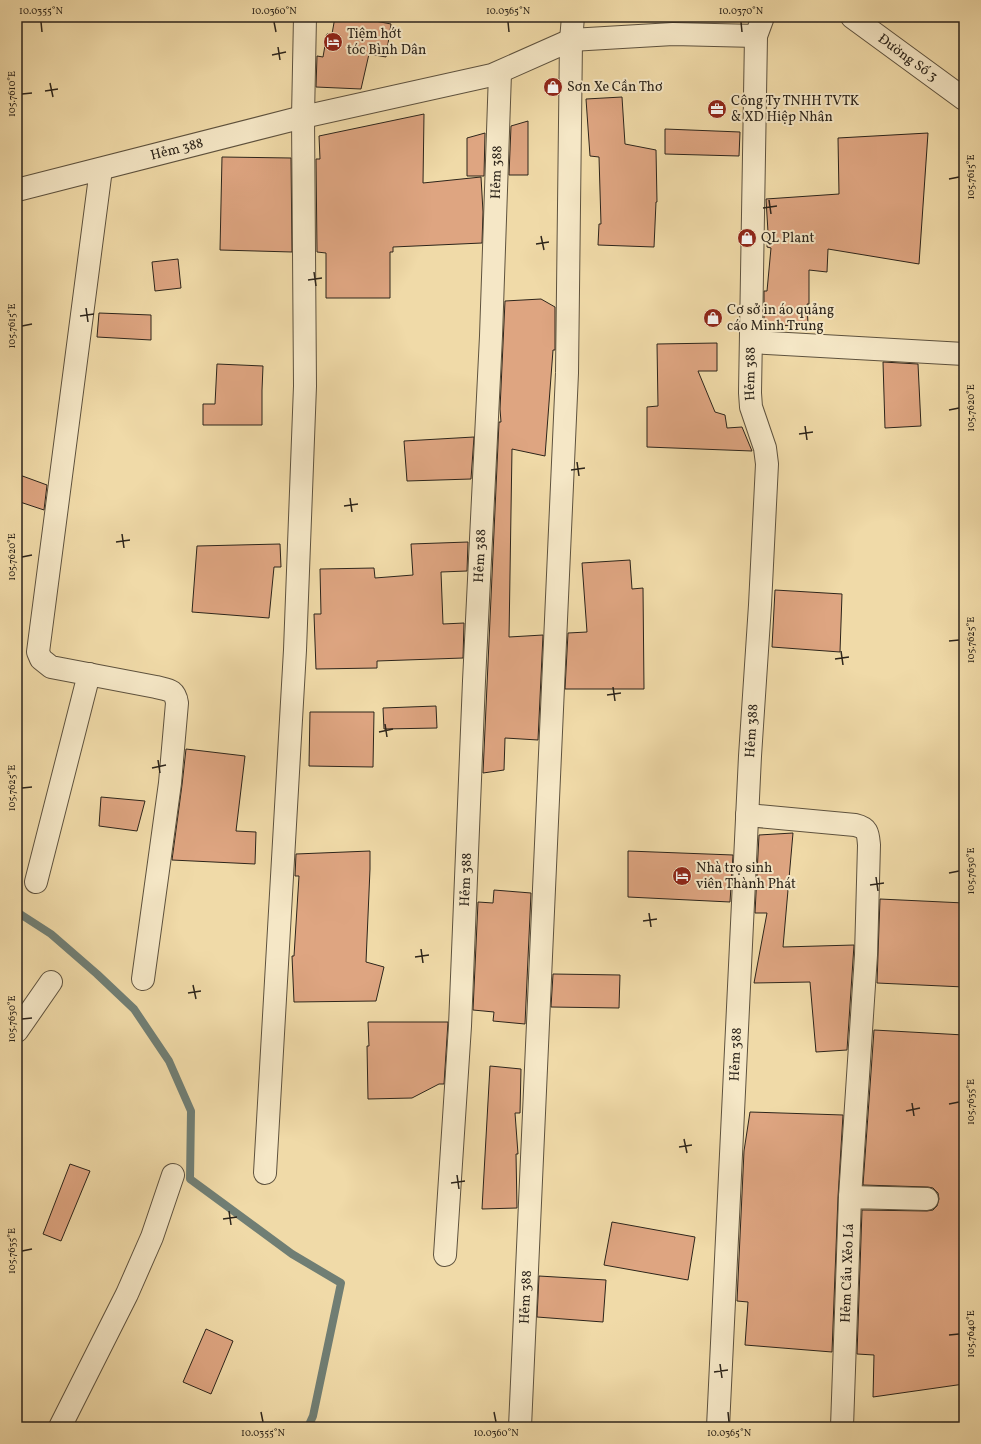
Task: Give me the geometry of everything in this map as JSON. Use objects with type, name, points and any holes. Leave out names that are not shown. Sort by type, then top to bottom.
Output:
[{"type":"street","points":[[265,1173],[295,650],[305,386],[303,117],[305,17]]},
{"type":"street","name":"Hẻm 388","points":[[520,1427],[567,373],[573,17]]},
{"type":"street","name":"Đường Số 3","points":[[852,17],[964,99]]},
{"type":"street","name":"Hẻm 388","points":[[17,190],[303,117],[500,73],[572,40],[674,25],[760,26],[750,393],[751,407],[765,448],[767,464],[747,815],[718,1427]]},
{"type":"street","name":"Hẻm 388","points":[[445,1255],[460,1026],[474,681],[491,336],[500,73]]},
{"type":"street","points":[[101,169],[38,652],[40,659],[51,667],[156,687],[173,692],[176,695],[177,703],[170,783],[143,979]]},
{"type":"street","points":[[751,342],[964,354]]},
{"type":"street","points":[[36,882],[89,674]]},
{"type":"street","name":"Hẻm Cầu Xẻo Lá","points":[[747,815],[854,825],[863,827],[868,834],[866,955],[850,1197],[842,1427]]},
{"type":"street","points":[[17,1031],[51,982]]},
{"type":"street","points":[[60,1427],[127,1294],[152,1237],[173,1174]]},
{"type":"street","points":[[850,1197],[927,1199]]},
{"type":"building","points":[[335,17],[354,17],[391,24],[386,57],[369,54],[361,89],[316,87],[317,56],[323,57],[327,34],[332,34]]},
{"type":"building","points":[[622,97],[625,144],[656,150],[657,202],[654,247],[598,245],[599,224],[601,224],[599,157],[590,156],[586,99]]},
{"type":"building","points":[[424,114],[423,183],[481,177],[483,212],[482,243],[393,247],[393,252],[390,252],[390,298],[326,298],[326,253],[317,252],[316,159],[320,159],[319,136]]},
{"type":"building","points":[[528,121],[528,175],[509,175],[511,126]]},
{"type":"building","points":[[665,129],[740,132],[739,156],[665,154]]},
{"type":"building","points":[[485,133],[484,176],[467,176],[467,138]]},
{"type":"building","points":[[928,133],[919,264],[828,249],[827,272],[809,270],[809,304],[807,304],[808,324],[764,327],[764,291],[767,291],[771,248],[767,247],[768,232],[766,199],[839,194],[838,138]]},
{"type":"building","points":[[222,157],[291,158],[292,252],[220,250]]},
{"type":"building","points":[[178,259],[181,288],[155,291],[152,262]]},
{"type":"building","points":[[541,299],[555,307],[555,350],[553,350],[545,456],[512,449],[509,637],[543,635],[538,740],[505,738],[504,770],[483,773],[499,422],[501,422],[500,409],[505,301]]},
{"type":"building","points":[[99,313],[151,315],[151,340],[97,337]]},
{"type":"building","points":[[717,343],[717,371],[698,371],[715,412],[725,415],[727,428],[742,427],[752,451],[647,447],[647,407],[658,406],[657,344]]},
{"type":"building","points":[[883,362],[918,364],[921,426],[885,428]]},
{"type":"building","points":[[217,364],[263,366],[262,425],[203,425],[203,404],[215,404]]},
{"type":"building","points":[[474,437],[471,479],[407,481],[404,441]]},
{"type":"building","points":[[17,474],[47,485],[44,510],[17,501]]},
{"type":"building","points":[[468,542],[467,571],[441,572],[443,624],[464,623],[463,658],[377,661],[377,668],[316,669],[314,614],[321,614],[320,569],[374,568],[375,578],[413,575],[411,544]]},
{"type":"building","points":[[280,544],[281,567],[274,567],[269,618],[192,612],[197,546]]},
{"type":"building","points":[[630,560],[632,589],[643,588],[644,689],[565,689],[568,633],[587,632],[582,563]]},
{"type":"building","points":[[775,590],[842,594],[840,652],[772,647]]},
{"type":"building","points":[[436,706],[437,728],[384,729],[383,708]]},
{"type":"building","points":[[310,712],[374,712],[373,767],[309,766]]},
{"type":"building","points":[[186,749],[245,756],[236,831],[256,832],[255,864],[172,860]]},
{"type":"building","points":[[101,797],[145,801],[137,831],[99,826]]},
{"type":"building","points":[[793,833],[783,947],[854,945],[847,1050],[816,1052],[810,982],[754,983],[767,913],[755,913],[759,835]]},
{"type":"building","points":[[370,851],[366,962],[384,967],[376,1001],[294,1002],[292,956],[294,956],[299,876],[295,876],[296,854]]},
{"type":"building","name":"Nhà trọ sinh viên Thành Phát","points":[[628,851],[733,855],[730,902],[628,897]]},
{"type":"building","points":[[494,890],[531,893],[525,1024],[493,1021],[494,1012],[473,1010],[478,902],[493,903]]},
{"type":"building","points":[[880,899],[964,903],[964,987],[877,983]]},
{"type":"building","points":[[553,974],[620,975],[619,1008],[551,1007]]},
{"type":"building","points":[[368,1022],[448,1022],[444,1084],[439,1084],[412,1098],[368,1099]]},
{"type":"building","points":[[874,1030],[964,1035],[964,1384],[873,1397],[874,1355],[857,1354],[862,1210],[927,1211],[933,1210],[937,1206],[939,1199],[938,1193],[933,1188],[928,1187],[863,1185]]},
{"type":"building","points":[[490,1066],[521,1069],[520,1113],[515,1113],[518,1154],[516,1154],[517,1208],[482,1209]]},
{"type":"building","points":[[750,1112],[843,1115],[832,1352],[745,1345],[748,1302],[737,1301],[744,1151]]},
{"type":"building","points":[[70,1164],[90,1171],[61,1241],[43,1234]]},
{"type":"building","points":[[612,1222],[695,1237],[688,1280],[604,1265]]},
{"type":"building","points":[[539,1276],[606,1280],[603,1322],[537,1317]]},
{"type":"building","points":[[206,1329],[233,1341],[211,1394],[183,1382]]},
{"type":"waterway","points":[[17,912],[51,934],[134,1009],[169,1061],[191,1111],[190,1179],[292,1254],[341,1283],[313,1416],[308,1427]]},
{"type":"place","name":"Tiệm hớt tóc Bình Dân","points":[[333,42]]},
{"type":"place","name":"Sơn Xe Cần Thơ","points":[[553,87]]},
{"type":"place","name":"Công Ty TNHH TVTK & XD Hiệp Nhân","points":[[717,109]]},
{"type":"place","name":"QL Plant","points":[[747,238]]},
{"type":"place","name":"Cơ sở in áo quảng cáo Minh Trung","points":[[713,318]]},
{"type":"place","name":"Nhà trọ sinh viên Thành Phát","points":[[682,876]]}]
